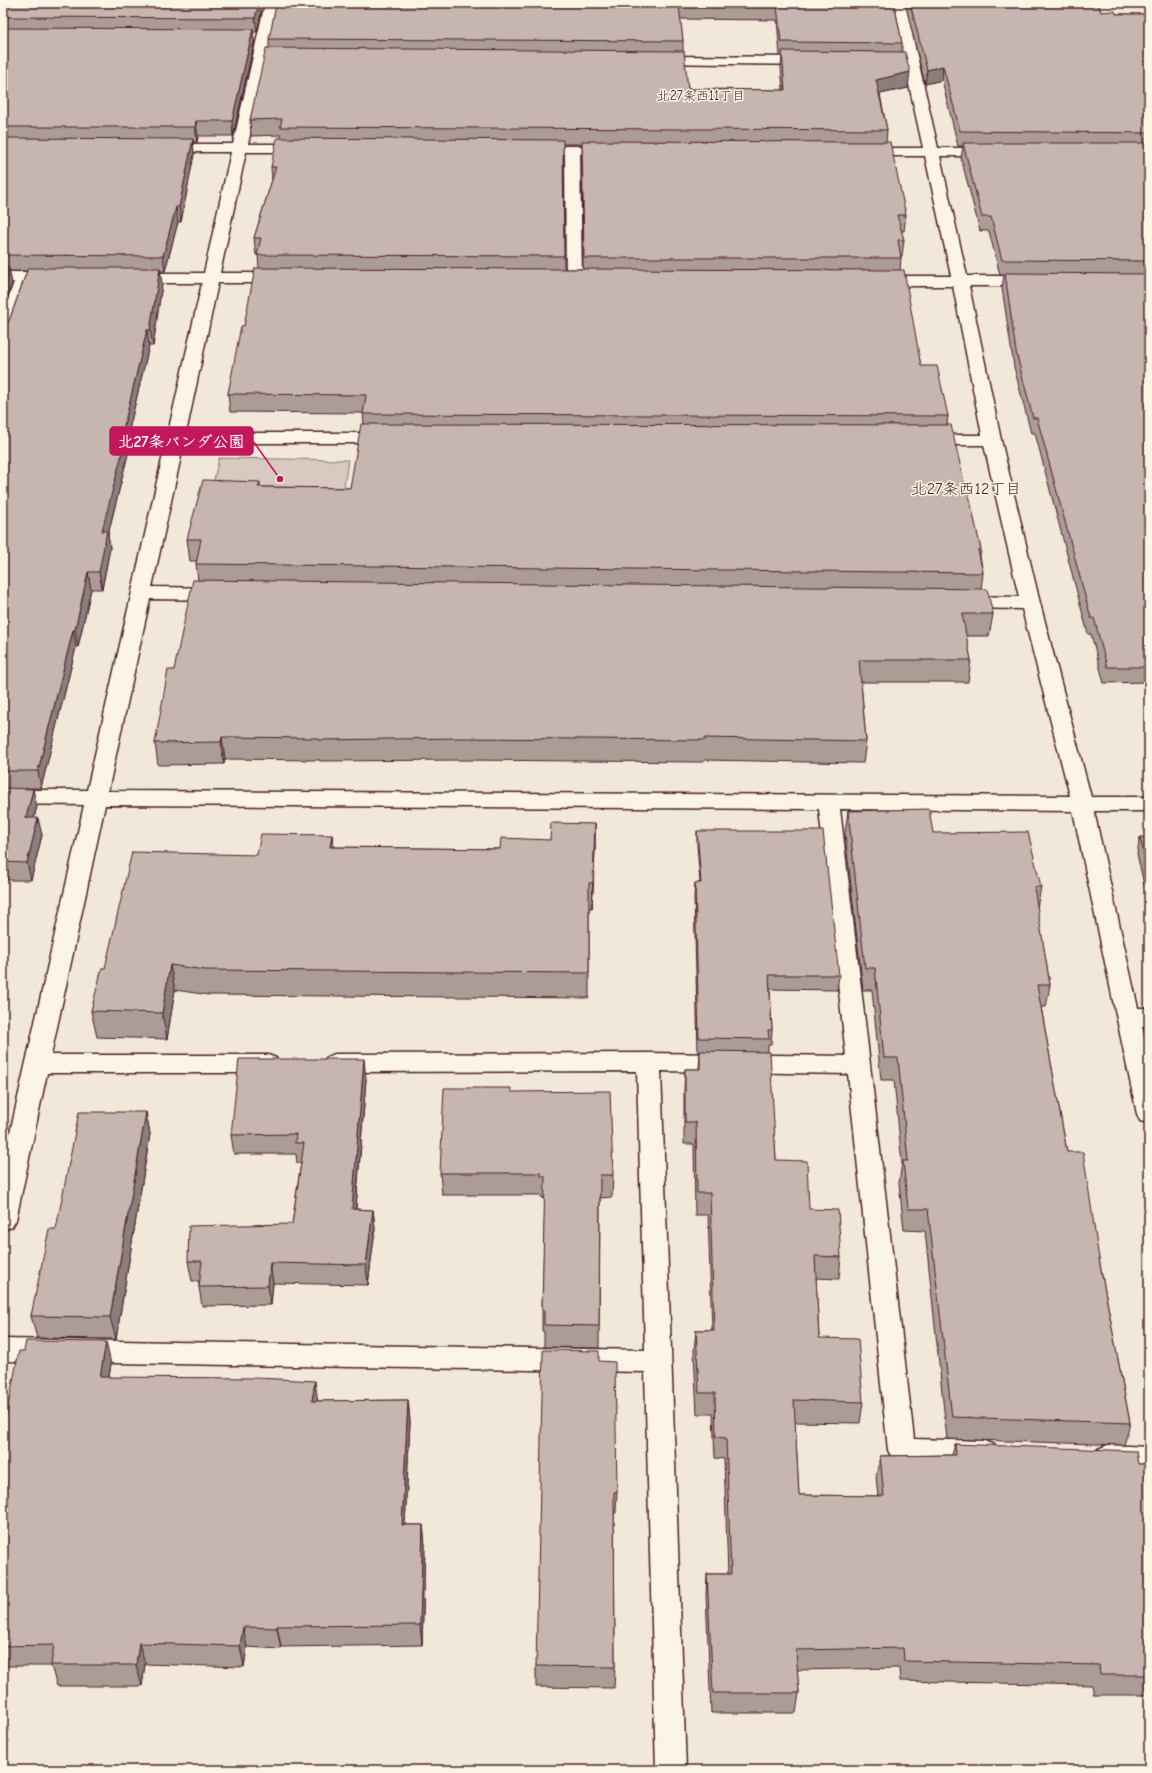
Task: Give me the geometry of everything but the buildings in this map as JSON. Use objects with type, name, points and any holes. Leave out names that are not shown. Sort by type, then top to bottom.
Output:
[{"type":"street","points":[[898,3],[910,62],[922,105],[930,152],[960,281],[992,440],[1030,603],[1138,1017],[1149,1114]]},
{"type":"street","points":[[3,1220],[239,148],[267,58],[256,38],[275,10]]},
{"type":"street","points":[[640,60],[823,61]]},
{"type":"street","points":[[895,62],[910,62]]},
{"type":"street","points":[[153,148],[318,148]]},
{"type":"street","points":[[517,150],[628,150]]},
{"type":"street","points":[[572,150],[574,280]]},
{"type":"street","points":[[851,152],[1008,152]]},
{"type":"street","points":[[3,277],[71,278]]},
{"type":"street","points":[[3,336],[24,277]]},
{"type":"street","points":[[117,278],[298,278]]},
{"type":"street","points":[[858,281],[1047,282]]},
{"type":"street","points":[[176,438],[408,438]]},
{"type":"street","points":[[912,440],[992,440]]},
{"type":"street","points":[[142,593],[238,594]]},
{"type":"street","points":[[942,602],[1030,603]]},
{"type":"street","points":[[3,797],[1149,804]]},
{"type":"street","points":[[829,802],[902,1450],[1006,1454]]},
{"type":"street","points":[[315,1063],[649,1062],[859,1065]]},
{"type":"street","points":[[649,1062],[671,1770]]},
{"type":"street","points":[[37,1064],[292,1064]]},
{"type":"street","points":[[3,1350],[658,1361]]},
{"type":"street","points":[[1085,1457],[1149,1459]]},
{"type":"shaded area","points":[[219,458],[348,460],[342,501],[210,497]]},
{"type":"place","name":"北27条パンダ公園","points":[[280,479]]},
{"type":"district","name":"北27条西11丁目","points":[[701,95]]},
{"type":"district","name":"北27条西12丁目","points":[[966,488]]}]
